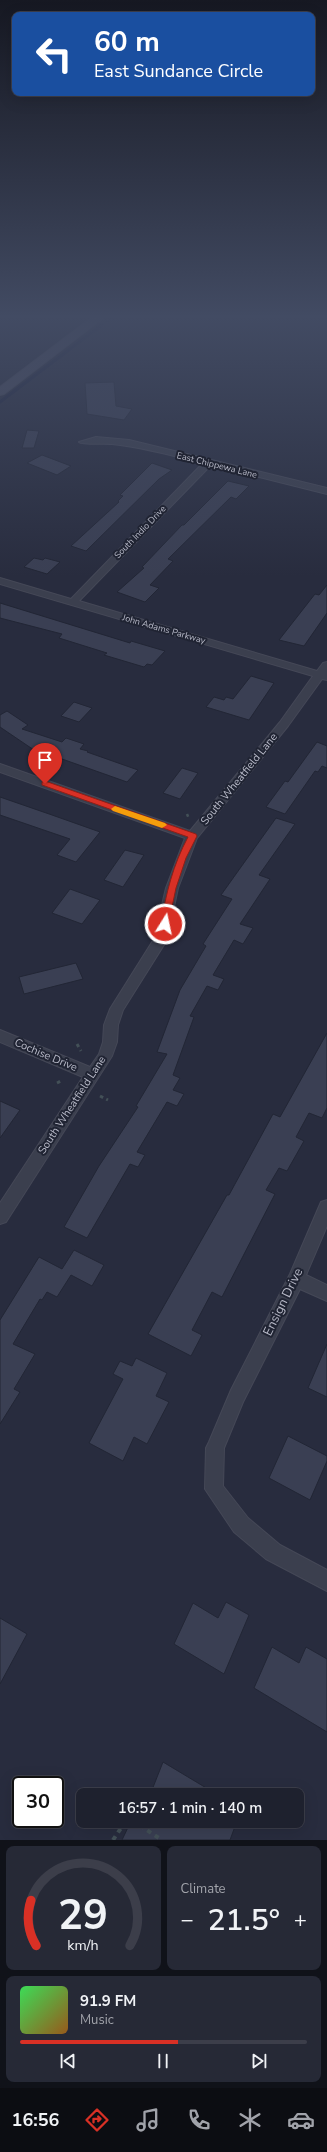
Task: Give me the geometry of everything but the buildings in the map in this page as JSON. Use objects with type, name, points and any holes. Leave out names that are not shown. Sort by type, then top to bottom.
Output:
[{"type":"street","name":"East Chippewa Lane","points":[[83,442],[96,440],[129,443],[327,491]]},
{"type":"street","name":"South Indio Drive","points":[[74,601],[208,463]]},
{"type":"street","name":"John Adams Parkway","points":[[0,581],[325,672]]},
{"type":"street","name":"South Wheatfield Lane","points":[[0,1217],[105,1056],[110,1042],[111,1025],[117,1009],[160,940],[172,888],[182,858],[192,836],[325,672]]},
{"type":"street","points":[[0,768],[192,836]]},
{"type":"street","name":"Cochise Drive","points":[[0,1036],[93,1075]]},
{"type":"street","name":"Ensign Drive","points":[[327,1207],[296,1279],[237,1396],[216,1448],[214,1489],[241,1525],[273,1552],[327,1581]]},
{"type":"street","points":[[296,1279],[327,1293]]},
{"type":"path","points":[[187,814],[189,819]]},
{"type":"path","points":[[77,1044],[81,1051]]},
{"type":"path","points":[[57,1083],[63,1080]]},
{"type":"path","points":[[100,1096],[108,1100]]},
{"type":"path","points":[[113,1840],[121,1828],[129,1822],[136,1823],[162,1840]]},
{"type":"slow traffic","points":[[115,809],[162,825]]},
{"type":"route","points":[[45,784],[192,836],[182,858],[172,888],[165,924]]}]
